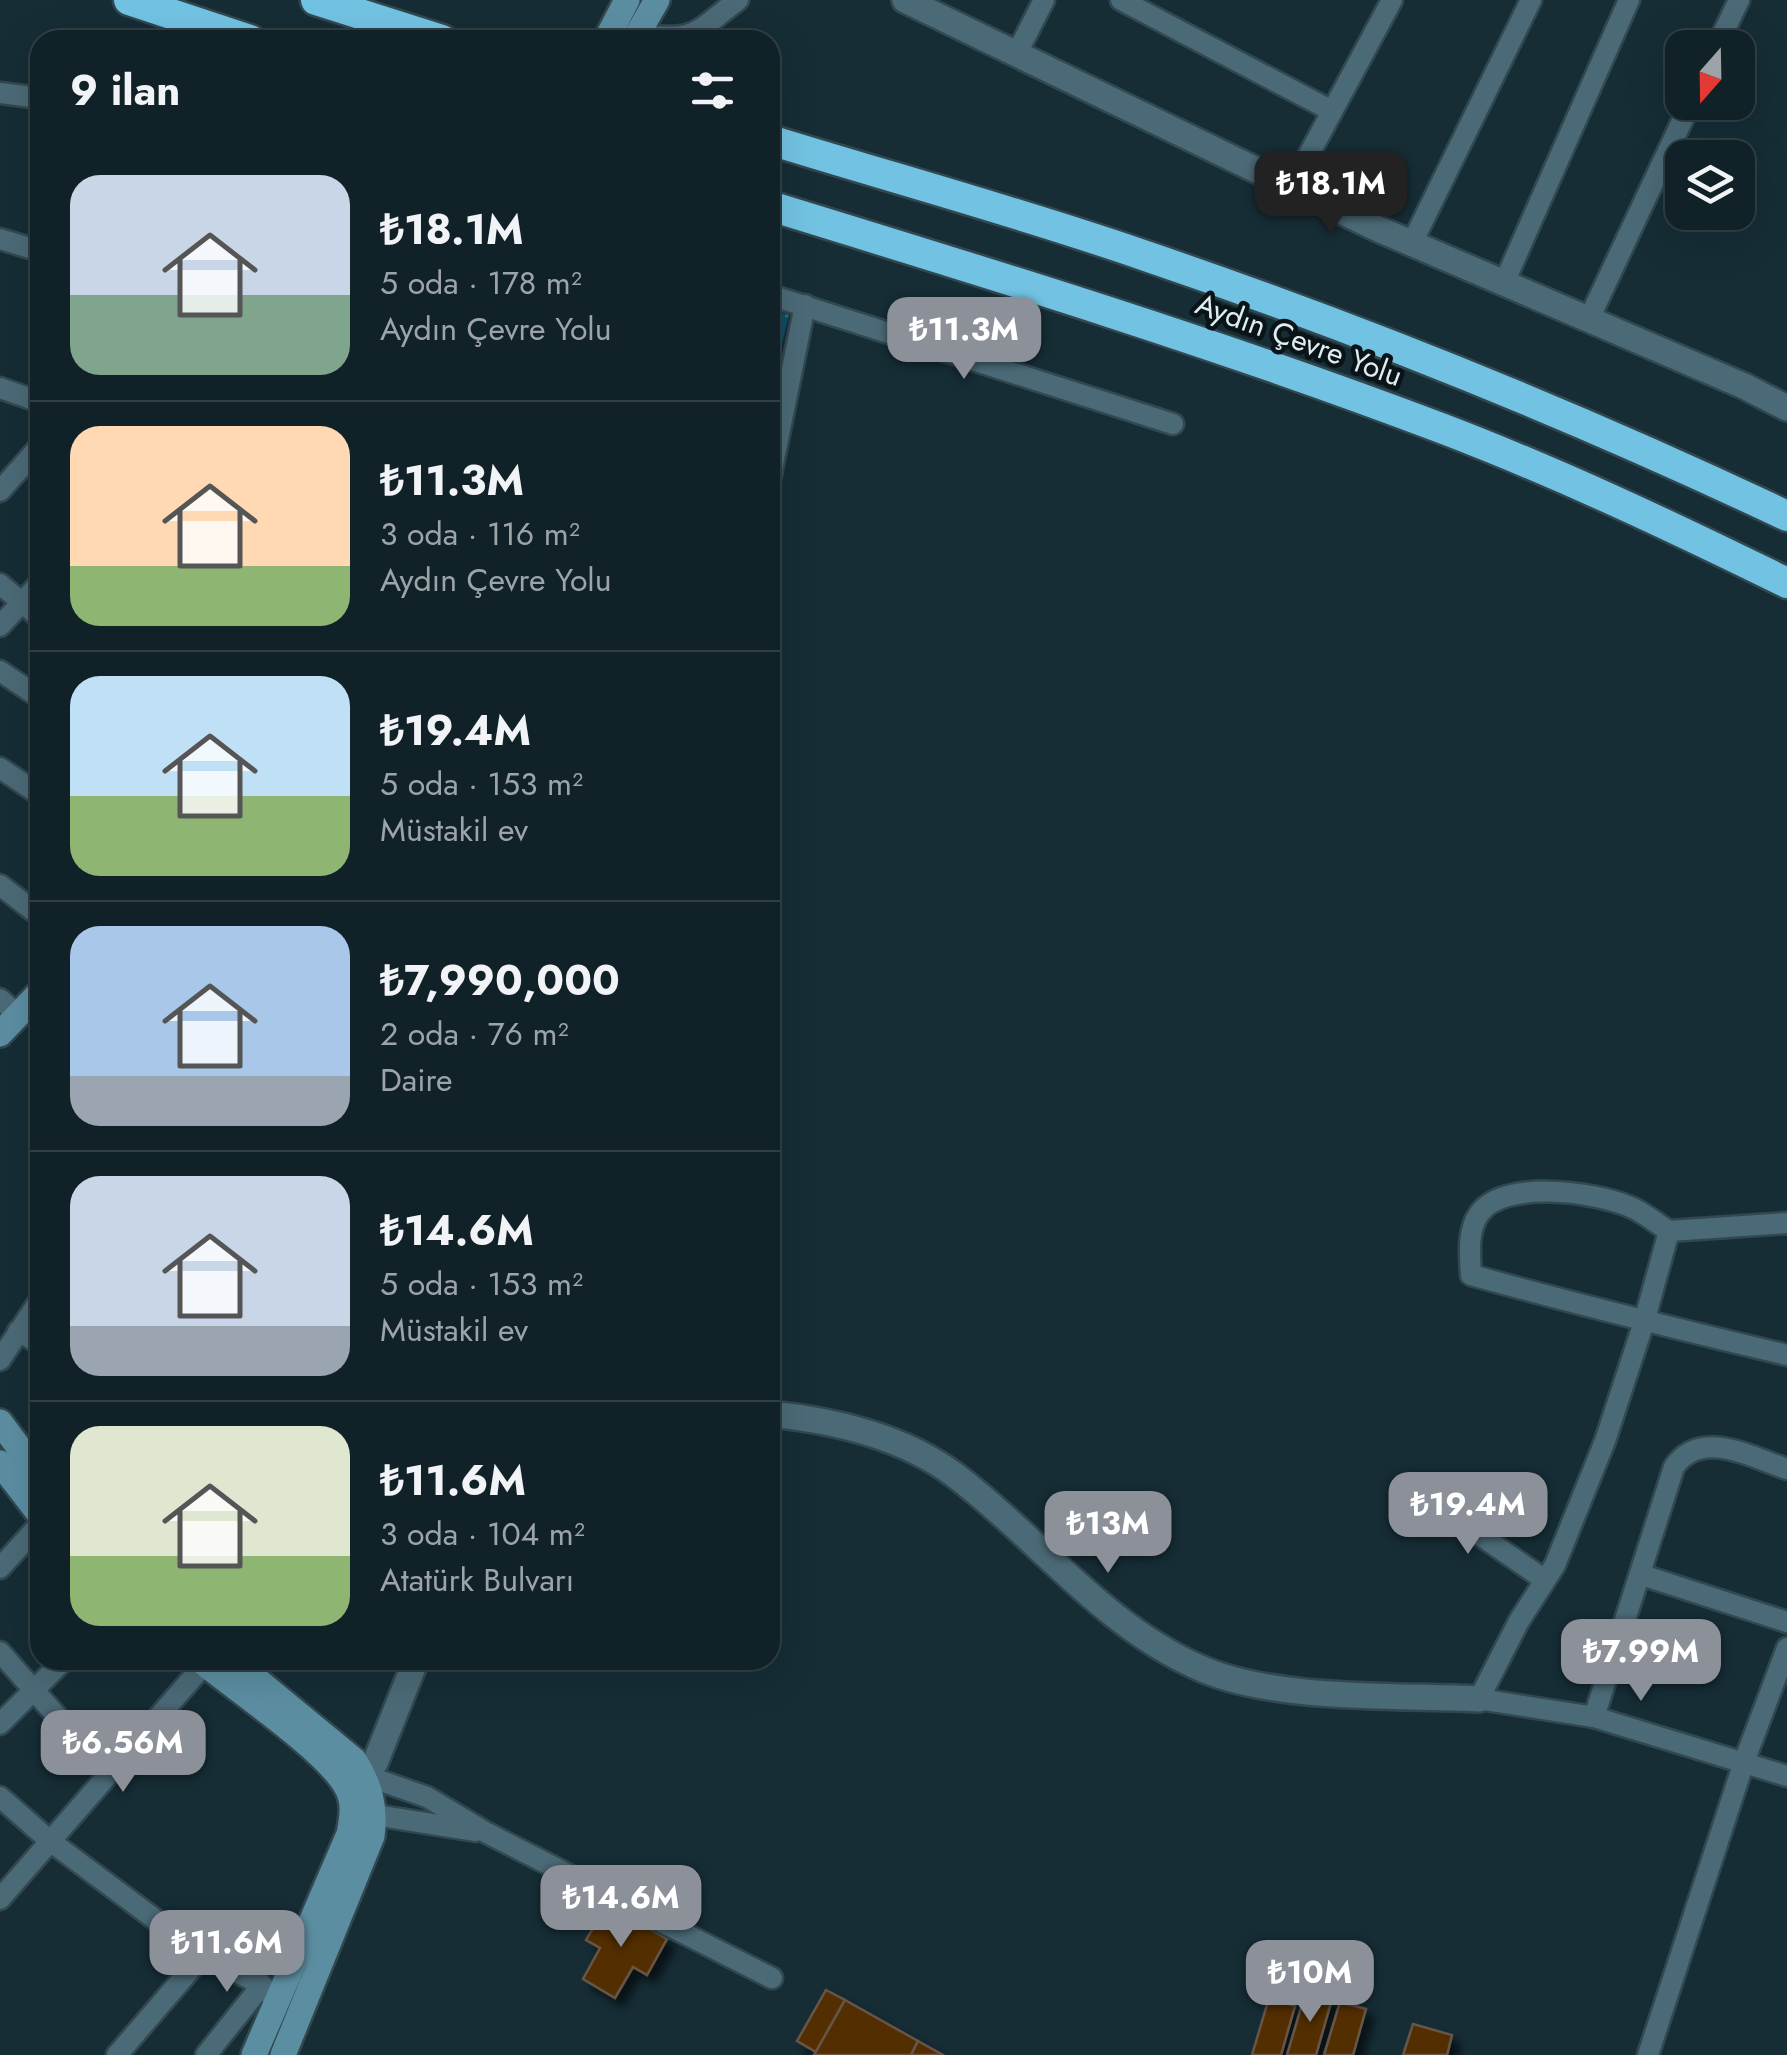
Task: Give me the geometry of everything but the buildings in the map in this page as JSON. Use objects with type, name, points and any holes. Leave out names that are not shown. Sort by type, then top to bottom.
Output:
[{"type":"highway","points":[[129,0],[220,30]]},
{"type":"highway","points":[[316,0],[410,30]]},
{"type":"highway","name":"Aydın Çevre Yolu","points":[[780,143],[1137,253],[1314,316],[1449,366],[1673,462],[1787,516]]},
{"type":"highway","name":"Aydın Çevre Yolu","points":[[780,209],[1138,320],[1442,428],[1623,503],[1787,583]]},
{"type":"main road","points":[[640,30],[657,0]]},
{"type":"main road","points":[[611,30],[624,2]]},
{"type":"main road","points":[[0,1034],[9,1007]]},
{"type":"main road","points":[[0,1422],[30,1462]]},
{"type":"main road","points":[[0,1463],[30,1502]]},
{"type":"main road","points":[[215,1670],[356,1782]]},
{"type":"main road","points":[[245,1670],[340,1746],[375,1815],[372,1836],[283,2055]]},
{"type":"main road","points":[[254,2055],[269,1992],[349,1834],[356,1782]]},
{"type":"street","points":[[702,30],[738,0]]},
{"type":"street","points":[[906,0],[1412,243],[1787,408]]},
{"type":"street","points":[[1018,53],[1044,0]]},
{"type":"street","points":[[1120,0],[1332,111]]},
{"type":"street","points":[[1292,186],[1392,0]]},
{"type":"street","points":[[1412,243],[1531,0]]},
{"type":"street","points":[[1504,283],[1630,0]]},
{"type":"street","points":[[1724,30],[1738,0]]},
{"type":"street","points":[[0,94],[30,97]]},
{"type":"street","points":[[1589,320],[1682,120]]},
{"type":"street","points":[[2,244],[30,248]]},
{"type":"street","points":[[780,298],[1173,424]]},
{"type":"street","points":[[780,431],[806,305]]},
{"type":"street","points":[[0,388],[30,398]]},
{"type":"street","points":[[0,490],[30,457]]},
{"type":"street","points":[[0,584],[30,611]]},
{"type":"street","points":[[0,626],[30,593]]},
{"type":"street","points":[[0,672],[30,692]]},
{"type":"street","points":[[0,768],[30,789]]},
{"type":"street","points":[[0,885],[30,908]]},
{"type":"street","points":[[1787,1222],[1669,1230],[1629,1206],[1570,1194],[1521,1192],[1505,1195],[1479,1214],[1469,1243],[1471,1276],[1787,1356]]},
{"type":"street","points":[[1479,1699],[1519,1621],[1555,1565],[1605,1441],[1669,1230]]},
{"type":"street","points":[[0,1360],[30,1314]]},
{"type":"street","points":[[18,1331],[30,1338]]},
{"type":"street","points":[[780,1416],[858,1430],[914,1451],[955,1475],[1108,1612],[1152,1643],[1201,1669],[1284,1690],[1479,1699],[1594,1718],[1787,1776]]},
{"type":"street","points":[[1594,1718],[1674,1467],[1683,1454],[1699,1446],[1724,1448],[1787,1469]]},
{"type":"street","points":[[1419,1493],[1545,1580]]},
{"type":"street","points":[[0,1568],[30,1535]]},
{"type":"street","points":[[1642,1575],[1787,1622]]},
{"type":"street","points":[[1648,2055],[1744,1762],[1787,1648]]},
{"type":"street","points":[[0,1652],[108,1774]]},
{"type":"street","points":[[0,1724],[54,1670]]},
{"type":"street","points":[[0,1899],[196,1670]]},
{"type":"street","points":[[356,1782],[375,1763],[412,1670]]},
{"type":"street","points":[[356,1782],[427,1798],[772,1978]]},
{"type":"street","points":[[0,1796],[50,1841],[203,1955],[269,1992],[206,2055]]},
{"type":"street","points":[[375,1815],[488,1833]]},
{"type":"street","points":[[117,2055],[203,1955]]},
{"type":"green space","points":[[780,312],[789,315],[780,351]]}]
